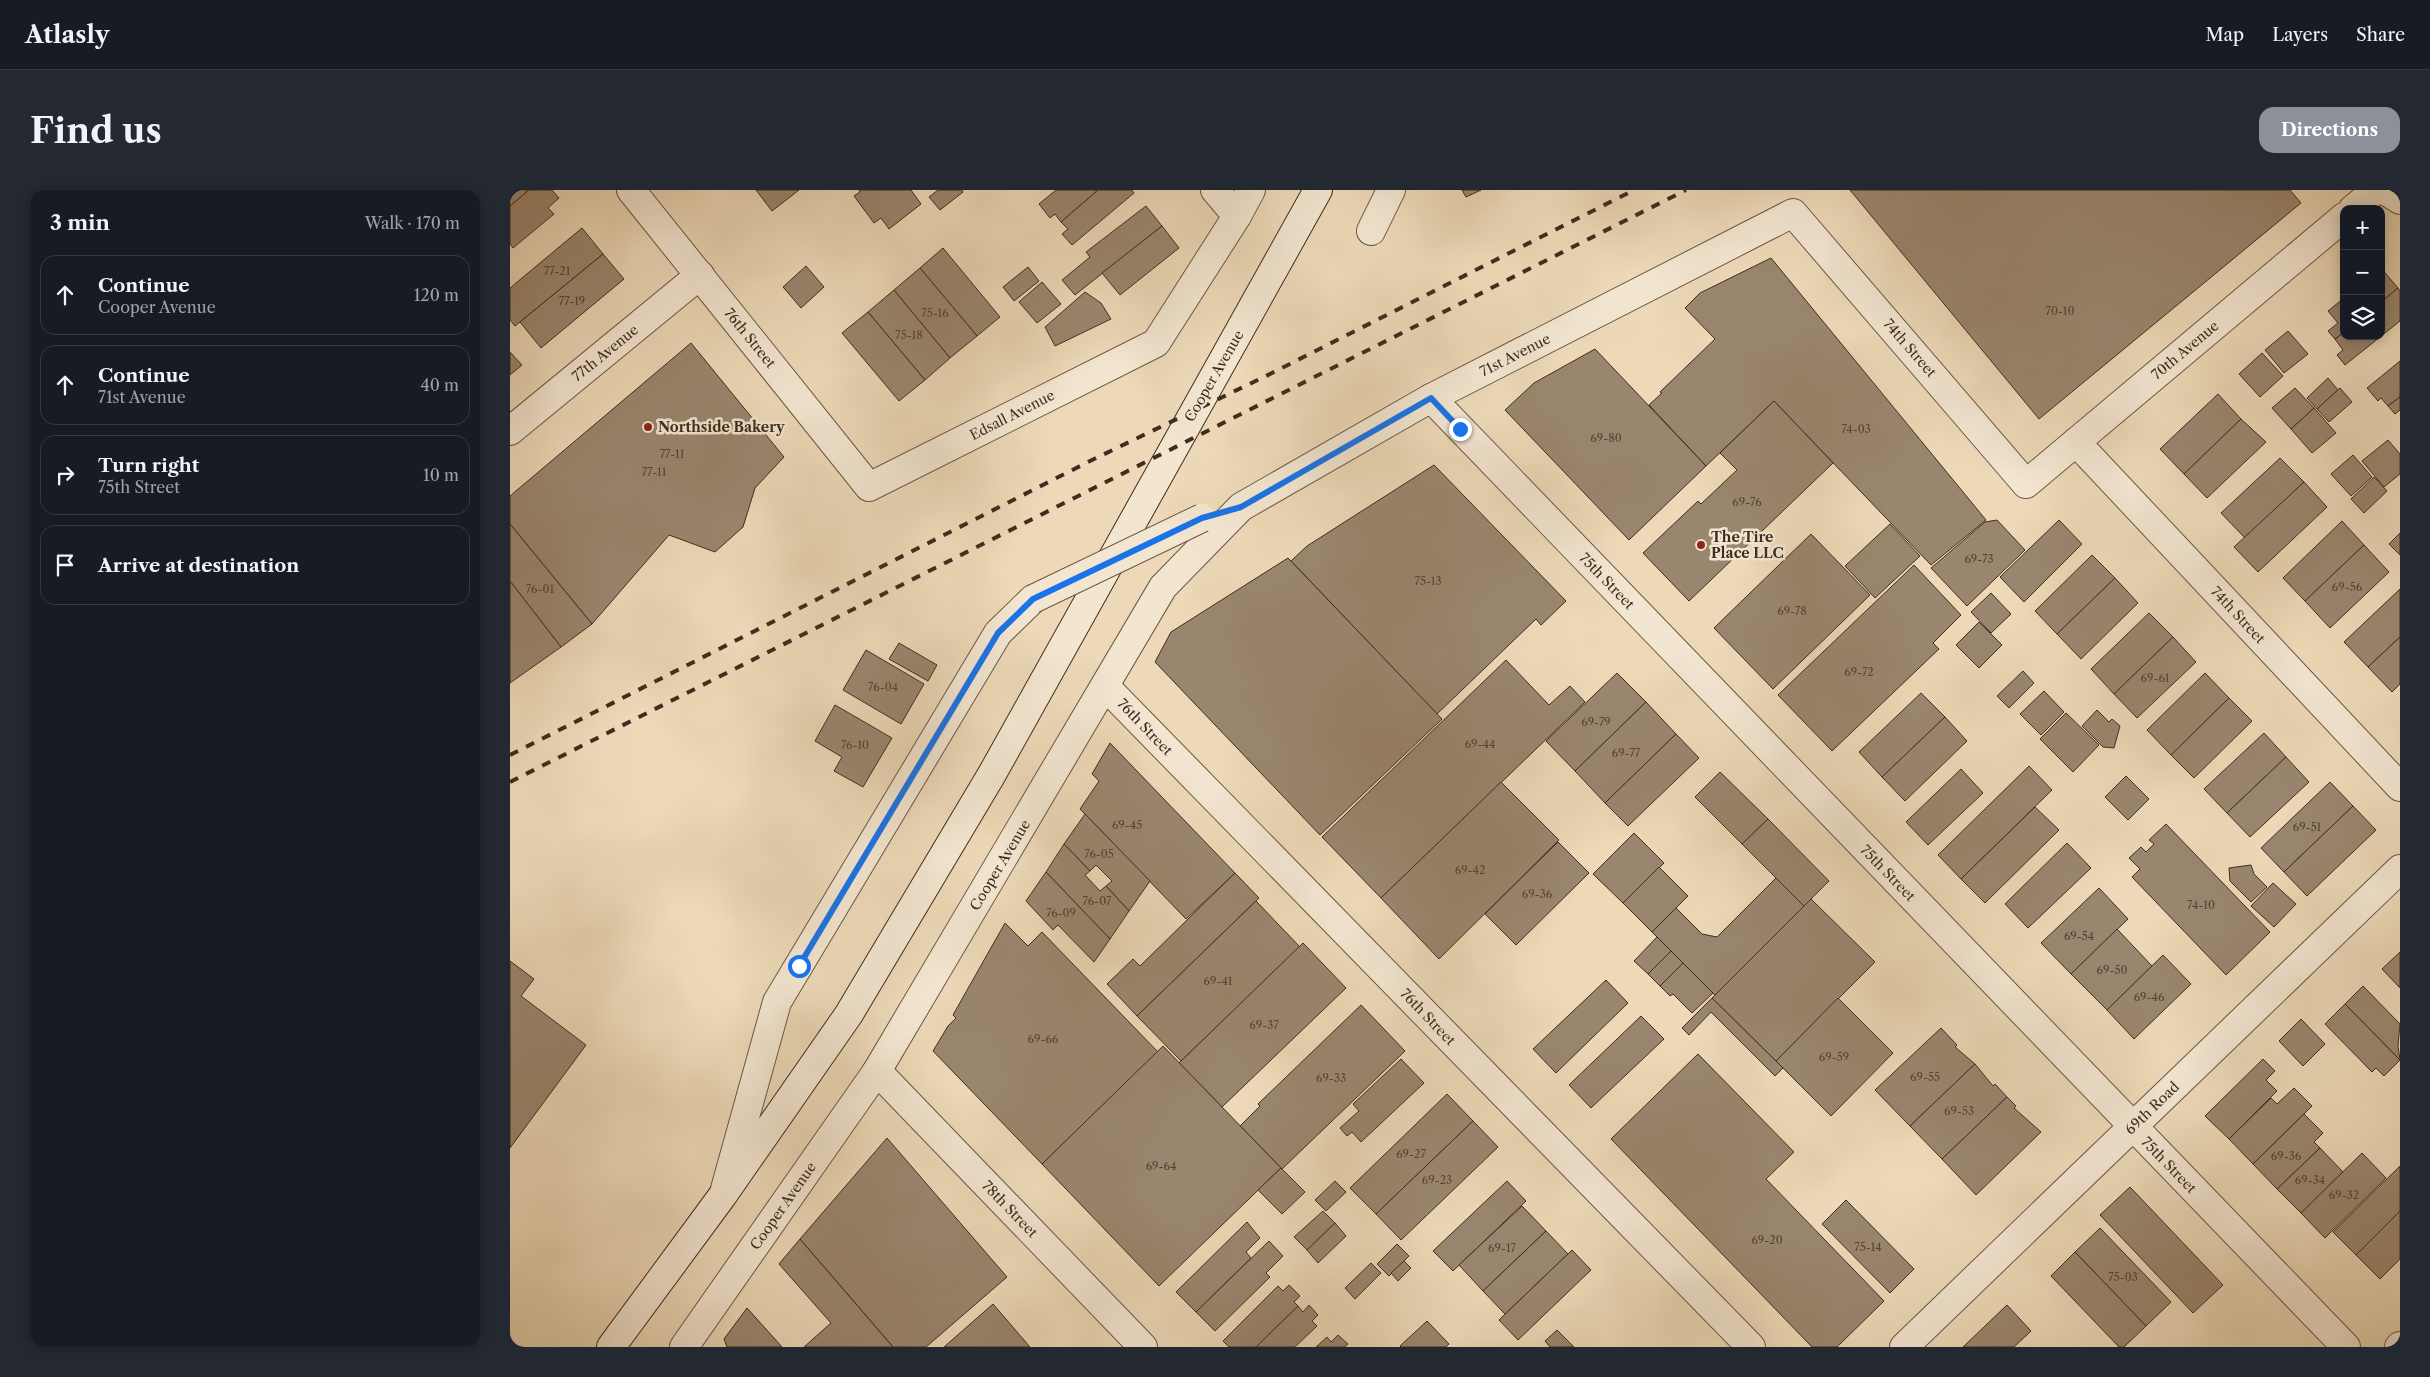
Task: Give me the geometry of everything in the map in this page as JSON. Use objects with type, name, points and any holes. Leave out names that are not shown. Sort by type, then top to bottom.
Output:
[{"type":"street","name":"76th Street","points":[[631,190],[869,487]]},
{"type":"street","points":[[1215,190],[1237,216],[1251,190]]},
{"type":"street","name":"Cooper Avenue","points":[[611,1347],[723,1195],[849,1014],[986,782],[1318,190]]},
{"type":"street","points":[[1371,231],[1392,190]]},
{"type":"street","points":[[2359,205],[2376,190]]},
{"type":"street","points":[[2384,190],[2400,200]]},
{"type":"street","name":"71st Avenue","points":[[1241,507],[1431,398],[1793,213]]},
{"type":"street","name":"74th Street","points":[[1793,213],[2026,484]]},
{"type":"street","name":"Edsall Avenue","points":[[869,487],[1156,343],[1237,216]]},
{"type":"street","name":"70th Avenue","points":[[2026,484],[2340,220]]},
{"type":"street","name":"77th Avenue","points":[[510,431],[700,275]]},
{"type":"street","name":"75th Street","points":[[1431,398],[2346,1347]]},
{"type":"street","name":"74th Street","points":[[2076,442],[2400,787]]},
{"type":"street","name":"Cooper Avenue","points":[[723,1195],[777,1002],[998,633],[1033,599],[1202,518],[1241,507]]},
{"type":"street","name":"Cooper Avenue","points":[[684,1347],[878,1071],[1163,587],[1241,507]]},
{"type":"street","name":"76th Street","points":[[1105,686],[1751,1347]]},
{"type":"street","name":"69th Road","points":[[1904,1347],[2400,869]]},
{"type":"street","name":"78th Street","points":[[878,1071],[1143,1347]]},
{"type":"building","points":[[510,190],[529,190],[510,206]]},
{"type":"building","points":[[529,190],[552,190],[559,198],[548,208],[554,214],[513,248],[510,244],[510,206]]},
{"type":"building","points":[[756,190],[799,190],[772,211]]},
{"type":"building","points":[[859,190],[911,190],[921,204],[889,229],[881,218],[874,223],[854,196],[860,192]]},
{"type":"building","points":[[938,190],[962,190],[963,192],[940,210],[929,197]]},
{"type":"building","points":[[1056,190],[1098,190],[1061,222],[1055,214],[1050,218],[1039,204]]},
{"type":"building","points":[[1098,190],[1132,190],[1134,193],[1072,245],[1062,234],[1068,229],[1061,222]]},
{"type":"building","points":[[1462,190],[1481,190],[1466,197]]},
{"type":"building","points":[[1850,190],[2290,190],[2301,203],[2039,419]]},
{"type":"building","points":[[1146,206],[1162,226],[1075,295],[1062,280],[1090,257],[1086,252]]},
{"type":"building","points":[[1162,226],[1179,248],[1120,295],[1102,273]]},
{"type":"building","points":[[582,228],[603,254],[515,326],[510,320],[510,288]]},
{"type":"building","points":[[943,248],[1000,317],[977,336],[920,268]]},
{"type":"building","points":[[603,254],[624,279],[541,348],[520,322]]},
{"type":"building","points":[[1771,258],[1986,520],[1931,565],[1774,401],[1706,466],[1649,405],[1715,339],[1685,308],[1700,293]]},
{"type":"building","points":[[806,266],[824,287],[801,308],[783,287]]},
{"type":"building","points":[[1028,267],[1039,281],[1014,301],[1003,287]]},
{"type":"building","points":[[920,268],[977,336],[950,358],[894,290]]},
{"type":"building","points":[[2385,273],[2398,288],[2385,299]]},
{"type":"building","points":[[1042,282],[1061,304],[1037,323],[1019,302]]},
{"type":"building","points":[[2398,288],[2400,291],[2400,321],[2385,333],[2385,299]]},
{"type":"building","points":[[894,290],[950,358],[925,380],[868,312]]},
{"type":"building","points":[[1085,292],[1101,303],[1111,319],[1055,346],[1045,327]]},
{"type":"building","points":[[2340,301],[2340,335],[2335,339],[2328,331],[2338,323],[2328,311]]},
{"type":"building","points":[[868,312],[925,380],[899,401],[842,333]]},
{"type":"building","points":[[2288,331],[2308,354],[2284,373],[2265,350]]},
{"type":"building","points":[[2340,335],[2340,340],[2376,340],[2345,365],[2337,355],[2343,350],[2335,339]]},
{"type":"building","points":[[691,343],[784,457],[755,488],[743,527],[715,552],[669,535],[592,624],[510,524],[510,496]]},
{"type":"building","points":[[1595,349],[1706,466],[1629,540],[1505,410],[1534,383]]},
{"type":"building","points":[[510,352],[522,365],[510,375]]},
{"type":"building","points":[[2262,353],[2283,376],[2260,397],[2239,374]]},
{"type":"building","points":[[2400,361],[2400,397],[2388,406],[2381,398],[2378,401],[2367,388]]},
{"type":"building","points":[[2328,378],[2338,390],[2317,409],[2307,398]]},
{"type":"building","points":[[2295,388],[2314,408],[2291,429],[2272,408]]},
{"type":"building","points":[[2340,388],[2352,402],[2329,422],[2317,409]]},
{"type":"building","points":[[2218,394],[2241,419],[2184,474],[2160,449]]},
{"type":"building","points":[[2400,397],[2400,410],[2395,414],[2388,406]]},
{"type":"building","points":[[1774,401],[1833,463],[1689,601],[1643,553],[1698,501],[1701,504],[1737,470],[1720,453]]},
{"type":"building","points":[[2314,408],[2336,433],[2312,453],[2291,429]]},
{"type":"building","points":[[2241,419],[2266,442],[2207,498],[2184,474]]},
{"type":"building","points":[[2388,440],[2400,454],[2400,474],[2384,487],[2362,461]]},
{"type":"building","points":[[2353,455],[2372,477],[2351,496],[2331,474]]},
{"type":"building","points":[[2280,458],[2304,482],[2245,538],[2221,513]]},
{"type":"building","points":[[1434,465],[1566,601],[1541,625],[1536,619],[1437,714],[1291,561],[1307,546]]},
{"type":"building","points":[[2374,477],[2387,491],[2364,513],[2351,499]]},
{"type":"building","points":[[2304,482],[2327,507],[2258,572],[2234,547]]},
{"type":"building","points":[[1997,520],[2025,550],[1967,606],[1931,568],[1985,522]]},
{"type":"building","points":[[2059,520],[2082,544],[2024,602],[2000,577]]},
{"type":"building","points":[[2342,521],[2364,545],[2305,601],[2283,578]]},
{"type":"building","points":[[510,524],[592,624],[561,647],[510,581]]},
{"type":"building","points":[[1890,524],[1920,556],[1875,598],[1845,566]]},
{"type":"building","points":[[2400,533],[2400,555],[2389,544]]},
{"type":"building","points":[[1811,534],[1870,595],[1773,689],[1714,628]]},
{"type":"building","points":[[2364,545],[2389,572],[2330,628],[2305,601]]},
{"type":"building","points":[[2092,555],[2115,578],[2057,634],[2035,611]]},
{"type":"building","points":[[1288,558],[1442,719],[1320,835],[1155,662],[1171,632]]},
{"type":"building","points":[[1914,565],[1961,615],[1933,643],[1939,649],[1832,751],[1778,695]]},
{"type":"building","points":[[2115,578],[2138,603],[2081,659],[2057,634]]},
{"type":"building","points":[[510,581],[561,647],[510,683]]},
{"type":"building","points":[[2400,589],[2400,637],[2368,667],[2344,642]]},
{"type":"building","points":[[1991,593],[2011,614],[1991,633],[1971,612]]},
{"type":"building","points":[[2149,613],[2173,637],[2114,694],[2091,669]]},
{"type":"building","points":[[1979,622],[2002,645],[1979,668],[1956,645]]},
{"type":"building","points":[[2173,637],[2196,662],[2137,718],[2114,694]]},
{"type":"building","points":[[2400,637],[2400,684],[2392,692],[2368,667]]},
{"type":"building","points":[[899,643],[937,665],[928,681],[889,659]]},
{"type":"building","points":[[866,650],[924,684],[901,724],[843,690]]},
{"type":"building","points":[[1506,660],[1549,705],[1570,686],[1585,702],[1381,898],[1322,837]]},
{"type":"building","points":[[2023,671],[2034,683],[2009,708],[1997,696]]},
{"type":"building","points":[[1617,673],[1646,702],[1575,771],[1546,741]]},
{"type":"building","points":[[2205,673],[2229,698],[2171,755],[2147,730]]},
{"type":"building","points":[[2044,691],[2064,712],[2041,735],[2020,714]]},
{"type":"building","points":[[1921,693],[1945,717],[1882,777],[1859,752]]},
{"type":"building","points":[[2229,698],[2252,721],[2194,778],[2171,755]]},
{"type":"building","points":[[1646,702],[1676,734],[1605,803],[1575,771]]},
{"type":"building","points":[[835,705],[892,738],[863,787],[834,771],[842,757],[815,741]]},
{"type":"building","points":[[2097,710],[2109,722],[2112,719],[2120,726],[2114,748],[2103,747],[2082,726]]},
{"type":"building","points":[[2066,713],[2099,745],[2073,772],[2040,739]]},
{"type":"building","points":[[1945,717],[1967,741],[1905,801],[1882,777]]},
{"type":"building","points":[[2264,733],[2286,757],[2227,813],[2204,789]]},
{"type":"building","points":[[1676,734],[1699,758],[1628,826],[1605,803]]},
{"type":"building","points":[[1110,743],[1235,873],[1186,919],[1080,809],[1099,781],[1092,774]]},
{"type":"building","points":[[2286,757],[2309,782],[2250,837],[2227,813]]},
{"type":"building","points":[[2029,766],[2052,790],[1961,879],[1938,855]]},
{"type":"building","points":[[1961,769],[1983,793],[1928,845],[1906,822]]},
{"type":"building","points":[[1720,772],[1768,819],[1742,844],[1695,797]]},
{"type":"building","points":[[2126,776],[2149,799],[2128,820],[2105,797]]},
{"type":"building","points":[[1501,782],[1559,840],[1439,959],[1381,898]]},
{"type":"building","points":[[2330,782],[2353,806],[2284,872],[2261,848]]},
{"type":"building","points":[[2353,806],[2376,830],[2307,896],[2284,872]]},
{"type":"building","points":[[2035,807],[2059,830],[1985,903],[1961,879]]},
{"type":"building","points":[[1085,814],[1150,881],[1129,911],[1106,886],[1112,881],[1096,865],[1090,871],[1064,844]]},
{"type":"building","points":[[1768,819],[1829,881],[1804,906],[1742,844]]},
{"type":"building","points":[[2166,824],[2270,932],[2226,975],[2132,877],[2140,869],[2129,858],[2141,847],[2146,852],[2154,844],[2149,840]]},
{"type":"building","points":[[1634,833],[1664,863],[1623,903],[1593,874]]},
{"type":"building","points":[[1558,842],[1589,873],[1516,945],[1485,914]]},
{"type":"building","points":[[2067,843],[2091,868],[2028,928],[2005,904]]},
{"type":"building","points":[[1064,844],[1090,871],[1085,875],[1100,891],[1106,886],[1129,911],[1110,939],[1046,872]]},
{"type":"building","points":[[2251,865],[2254,874],[2267,887],[2251,902],[2230,881],[2229,868]]},
{"type":"building","points":[[1659,867],[1688,896],[1652,932],[1623,903]]},
{"type":"building","points":[[1046,872],[1110,939],[1094,962],[1058,925],[1053,930],[1026,901]]},
{"type":"building","points":[[1235,873],[1259,898],[1137,1016],[1107,984],[1133,959],[1140,966]]},
{"type":"building","points":[[1776,878],[1804,906],[1715,995],[1652,932],[1676,908],[1702,934],[1717,937]]},
{"type":"building","points":[[2273,883],[2296,904],[2274,927],[2251,906]]},
{"type":"building","points":[[2099,888],[2128,919],[2071,974],[2041,943]]},
{"type":"building","points":[[1811,899],[1875,962],[1776,1061],[1712,998]]},
{"type":"building","points":[[1256,901],[1300,947],[1181,1061],[1137,1016]]},
{"type":"building","points":[[1005,923],[1028,946],[1042,932],[1158,1052],[1042,1164],[933,1051],[948,1026],[956,1018],[953,1015]]},
{"type":"building","points":[[2117,929],[2152,966],[2107,1010],[2071,974]]},
{"type":"building","points":[[1657,937],[1671,951],[1648,974],[1634,961]]},
{"type":"building","points":[[1303,943],[1346,988],[1222,1107],[1179,1063]]},
{"type":"building","points":[[1671,951],[1683,963],[1660,986],[1648,974]]},
{"type":"building","points":[[2400,952],[2400,988],[2382,969]]},
{"type":"building","points":[[2163,955],[2191,984],[2134,1039],[2107,1010]]},
{"type":"building","points":[[510,961],[534,979],[521,996],[586,1045],[510,1148]]},
{"type":"building","points":[[1683,963],[1713,993],[1692,1013],[1673,994],[1670,996],[1660,986]]},
{"type":"building","points":[[1606,980],[1628,1003],[1556,1073],[1533,1049]]},
{"type":"building","points":[[2363,986],[2400,1024],[2398,1046],[2400,1060],[2345,1004]]},
{"type":"building","points":[[1712,998],[1783,1068],[1775,1076],[1711,1012],[1689,1035],[1682,1028]]},
{"type":"building","points":[[1838,998],[1893,1053],[1831,1116],[1776,1061]]},
{"type":"building","points":[[2345,1004],[2400,1060],[2384,1076],[2376,1068],[2372,1072],[2325,1024]]},
{"type":"building","points":[[1361,1005],[1405,1051],[1282,1169],[1240,1126],[1260,1106],[1258,1104]]},
{"type":"building","points":[[1641,1016],[1664,1039],[1591,1108],[1569,1085]]},
{"type":"building","points":[[2301,1019],[2325,1044],[2303,1066],[2279,1041]]},
{"type":"building","points":[[1941,1028],[1957,1045],[1955,1047],[1975,1064],[1910,1126],[1875,1090]]},
{"type":"building","points":[[1163,1046],[1281,1168],[1159,1286],[1042,1164]]},
{"type":"building","points":[[1698,1054],[1794,1152],[1766,1179],[1884,1301],[1837,1347],[1812,1347],[1611,1139]]},
{"type":"building","points":[[1401,1059],[1424,1083],[1361,1142],[1352,1132],[1347,1136],[1340,1128],[1359,1111],[1353,1104]]},
{"type":"building","points":[[2263,1059],[2275,1071],[2266,1080],[2277,1091],[2229,1139],[2205,1116]]},
{"type":"building","points":[[1975,1064],[1993,1086],[1995,1084],[2007,1097],[1942,1159],[1910,1126]]},
{"type":"building","points":[[2294,1088],[2312,1106],[2253,1164],[2229,1139],[2271,1098],[2277,1104]]},
{"type":"building","points":[[1447,1094],[1473,1121],[1376,1214],[1350,1188]]},
{"type":"building","points":[[2007,1097],[2016,1106],[2014,1108],[2041,1132],[1976,1195],[1942,1159]]},
{"type":"building","points":[[2304,1114],[2323,1133],[2314,1142],[2320,1148],[2277,1189],[2253,1164]]},
{"type":"building","points":[[1473,1121],[1498,1147],[1401,1240],[1376,1214]]},
{"type":"building","points":[[887,1138],[1007,1277],[926,1347],[893,1347],[800,1239]]},
{"type":"building","points":[[2320,1148],[2343,1172],[2301,1213],[2277,1189]]},
{"type":"building","points":[[2362,1153],[2386,1178],[2325,1238],[2301,1213]]},
{"type":"building","points":[[2400,1166],[2400,1211],[2356,1255],[2333,1232]]},
{"type":"building","points":[[1281,1168],[1305,1192],[1282,1214],[1258,1190]]},
{"type":"building","points":[[1335,1181],[1346,1192],[1326,1211],[1315,1200]]},
{"type":"building","points":[[1507,1181],[1526,1201],[1453,1271],[1433,1251]]},
{"type":"building","points":[[2130,1187],[2223,1285],[2193,1313],[2100,1215]]},
{"type":"building","points":[[1846,1200],[1914,1269],[1890,1293],[1822,1224]]},
{"type":"building","points":[[1522,1206],[1546,1231],[1483,1291],[1459,1265]]},
{"type":"building","points":[[1323,1211],[1335,1223],[1307,1250],[1294,1237]]},
{"type":"building","points":[[2400,1211],[2400,1259],[2380,1279],[2356,1255]]},
{"type":"building","points":[[1247,1222],[1260,1238],[1246,1252],[1251,1258],[1196,1312],[1176,1292]]},
{"type":"building","points":[[1335,1223],[1346,1236],[1318,1263],[1307,1250]]},
{"type":"building","points":[[2100,1228],[2171,1302],[2146,1326],[2075,1252]]},
{"type":"building","points":[[1546,1231],[1568,1254],[1505,1314],[1483,1291]]},
{"type":"building","points":[[800,1239],[893,1347],[804,1347],[831,1323],[779,1264]]},
{"type":"building","points":[[1269,1241],[1283,1256],[1266,1273],[1270,1277],[1215,1331],[1196,1312]]},
{"type":"building","points":[[1397,1244],[1409,1256],[1389,1276],[1377,1264]]},
{"type":"building","points":[[1572,1250],[1591,1270],[1518,1340],[1499,1320]]},
{"type":"building","points":[[2075,1252],[2146,1326],[2124,1347],[2119,1347],[2051,1276]]},
{"type":"building","points":[[1404,1261],[1411,1268],[1398,1281],[1391,1273]]},
{"type":"building","points":[[1371,1263],[1381,1273],[1355,1299],[1345,1288]]},
{"type":"building","points":[[1289,1285],[1300,1296],[1294,1302],[1298,1306],[1256,1347],[1229,1347],[1223,1341],[1278,1286],[1283,1291]]},
{"type":"building","points":[[993,1304],[1030,1347],[944,1347]]},
{"type":"building","points":[[1309,1305],[1318,1315],[1312,1321],[1317,1326],[1295,1347],[1256,1347],[1298,1306],[1303,1312]]},
{"type":"building","points":[[2007,1305],[2031,1331],[2014,1347],[1963,1347]]},
{"type":"building","points":[[747,1308],[782,1347],[727,1347],[724,1339]]},
{"type":"building","points":[[1427,1321],[1449,1344],[1446,1347],[1400,1346]]},
{"type":"building","points":[[1557,1330],[1574,1347],[1550,1347],[1545,1341]]},
{"type":"building","points":[[1338,1335],[1348,1344],[1345,1347],[1316,1347],[1327,1337],[1331,1342]]},
{"type":"railway","points":[[510,755],[1094,459],[1266,376],[1634,190]]},
{"type":"railway","points":[[510,782],[1686,190]]},
{"type":"place","name":"Northside Bakery","points":[[648,427]]},
{"type":"place","name":"The Tire Place LLC","points":[[1701,545]]},
{"type":"route","points":[[799,966],[998,633],[1033,599],[1202,518],[1241,507],[1294,474],[1431,398],[1460,429]]}]
